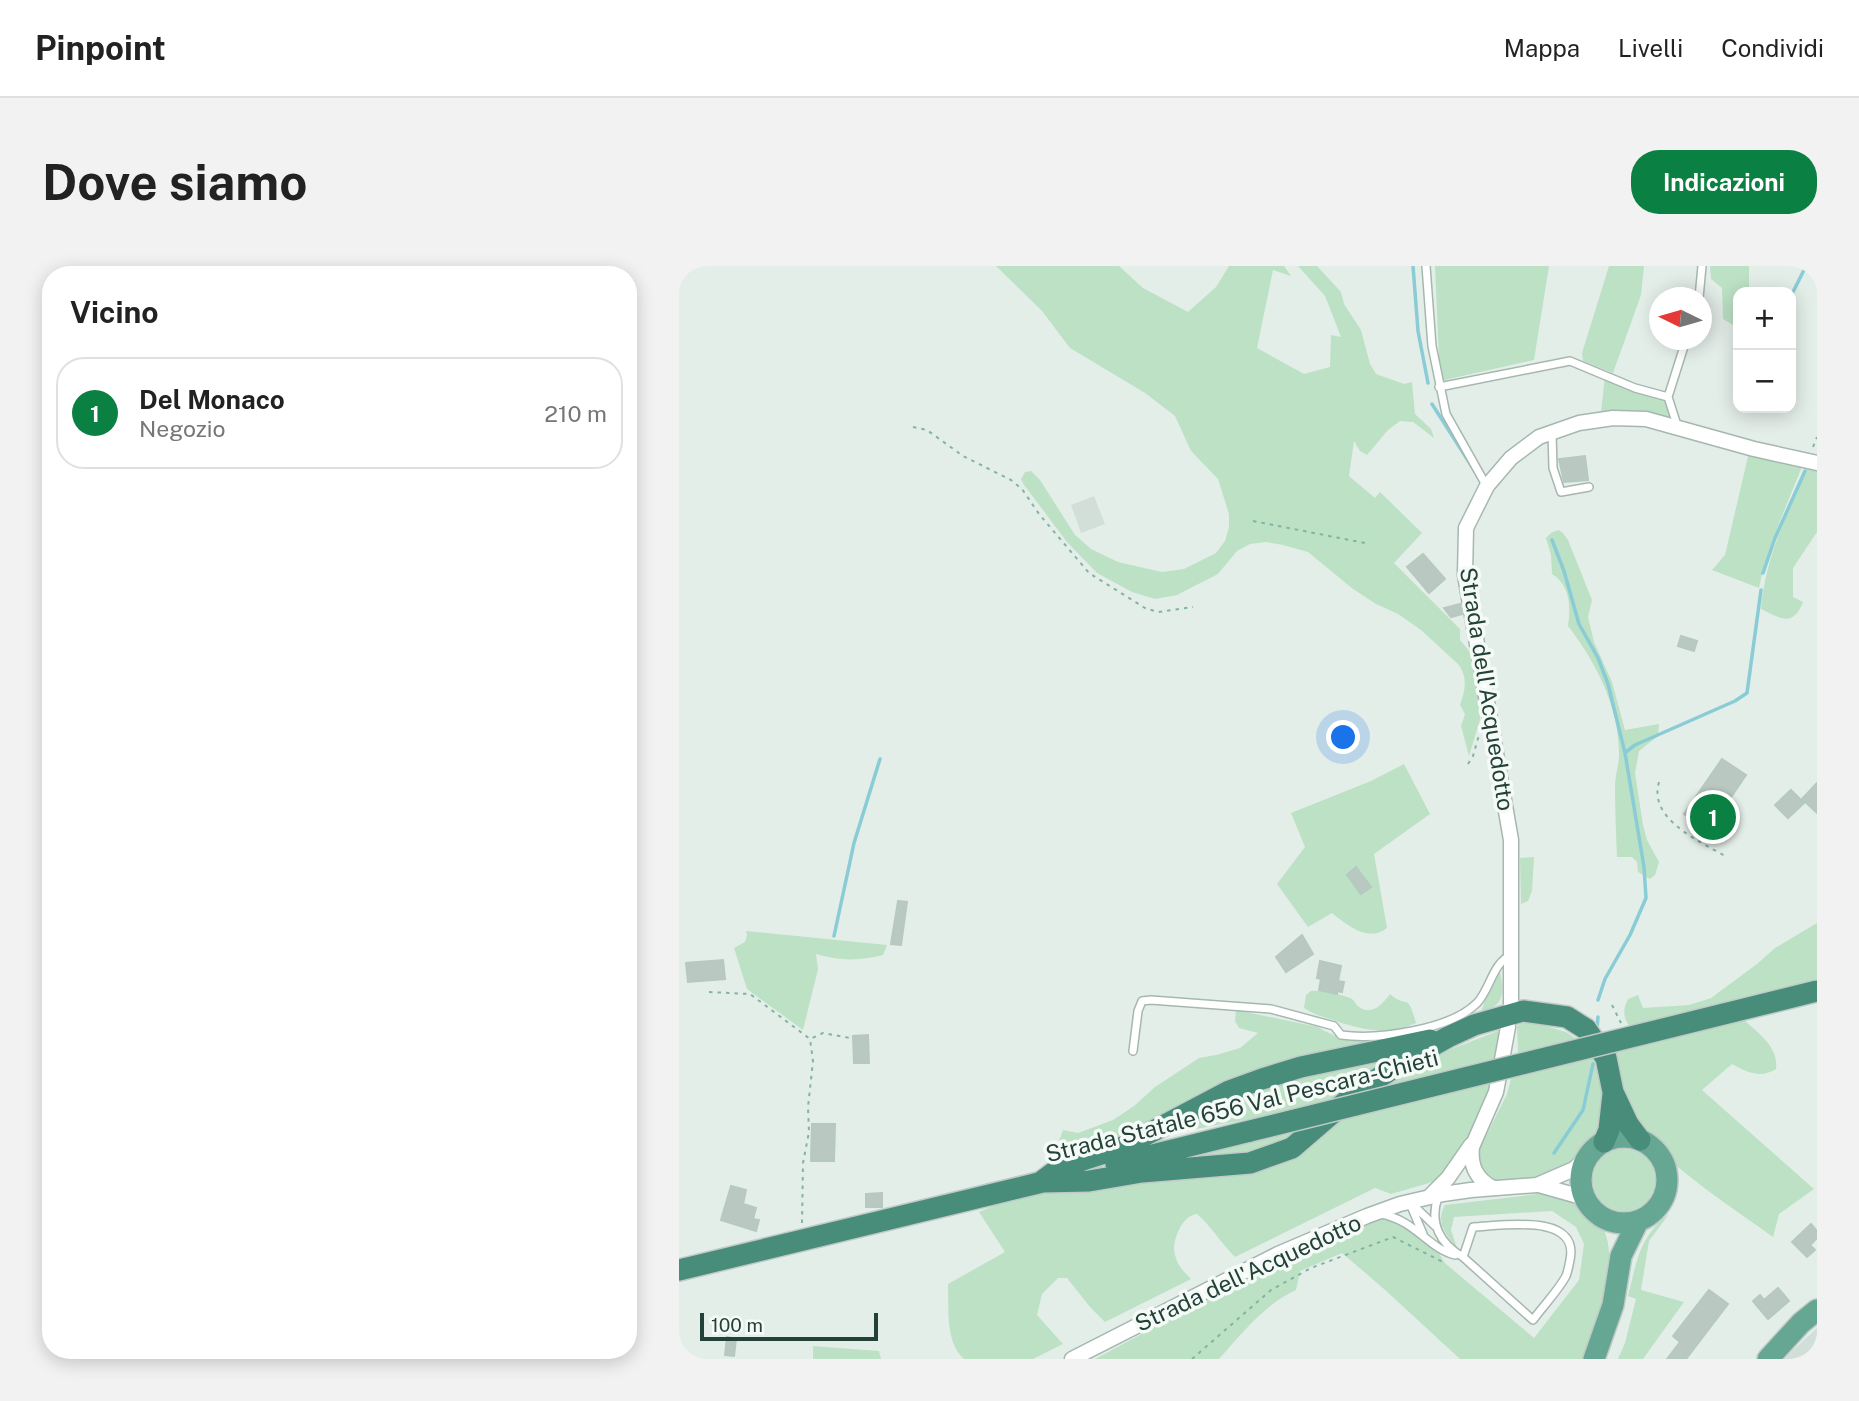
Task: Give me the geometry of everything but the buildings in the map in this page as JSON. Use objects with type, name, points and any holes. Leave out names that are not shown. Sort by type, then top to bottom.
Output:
[{"type":"highway","name":"Strada Statale 656 Val Pescara-Chieti","points":[[679,1270],[1817,991]]},
{"type":"highway","points":[[1041,1182],[1089,1181],[1142,1172],[1250,1163],[1267,1159],[1292,1148],[1357,1092],[1400,1064],[1474,1025],[1523,1011],[1567,1017],[1586,1029],[1606,1058],[1613,1092],[1628,1124],[1640,1140]]},
{"type":"highway","points":[[1041,1182],[1061,1167],[1123,1147],[1229,1091],[1262,1079],[1301,1067],[1448,1037]]},
{"type":"highway","points":[[1596,1149],[1609,1130],[1613,1092]]},
{"type":"main road","points":[[1605,1219],[1627,1223],[1638,1221],[1651,1214],[1661,1202],[1666,1189],[1662,1160],[1653,1148],[1640,1140],[1616,1138],[1596,1149],[1582,1170],[1581,1184],[1585,1198],[1613,1231],[1621,1256]]},
{"type":"main road","points":[[1594,1359],[1612,1305],[1621,1256],[1638,1221]]},
{"type":"main road","points":[[1768,1359],[1814,1314]]},
{"type":"street","name":"Strada dell'Acquedotto","points":[[1511,1003],[1511,839],[1465,575],[1466,528],[1487,486],[1511,458],[1539,437],[1579,423],[1613,418],[1646,419],[1753,449],[1817,463]]},
{"type":"street","points":[[1493,1188],[1477,1176],[1471,1157],[1476,1138],[1496,1092],[1509,1027]]},
{"type":"street","points":[[1434,1196],[1476,1138]]},
{"type":"street","name":"Strada dell'Acquedotto","points":[[1537,1185],[1574,1169],[1596,1149]]},
{"type":"street","name":"Strada dell'Acquedotto","points":[[1072,1359],[1278,1254],[1375,1213],[1410,1202],[1493,1188],[1537,1185],[1585,1198]]},
{"type":"lane","points":[[1426,266],[1432,346],[1445,414],[1487,486]]},
{"type":"lane","points":[[1700,287],[1702,266]]},
{"type":"lane","points":[[1678,429],[1668,397],[1683,350]]},
{"type":"lane","points":[[1439,387],[1570,361],[1644,391],[1668,397]]},
{"type":"lane","points":[[1552,432],[1553,468],[1561,492],[1589,487]]},
{"type":"lane","points":[[1133,1051],[1137,1011],[1142,1002],[1151,1000],[1271,1009],[1334,1026],[1341,1035],[1362,1038],[1391,1036],[1419,1029],[1458,1016],[1478,1003],[1501,962],[1513,955]]},
{"type":"lane","points":[[1434,1196],[1436,1227],[1441,1240],[1533,1320],[1566,1275],[1571,1252],[1568,1240],[1558,1229],[1544,1225],[1473,1227],[1462,1257]]},
{"type":"lane","points":[[1410,1202],[1436,1227]]},
{"type":"lane","points":[[1410,1202],[1423,1234]]},
{"type":"lane","points":[[1375,1213],[1405,1222],[1445,1253],[1462,1257]]},
{"type":"path","points":[[913,427],[927,430],[963,456],[1011,480],[1022,489],[1039,514],[1089,573],[1145,608],[1158,612],[1193,607]]},
{"type":"path","points":[[1253,521],[1370,544]]},
{"type":"path","points":[[1468,764],[1482,725],[1489,721]]},
{"type":"path","points":[[1660,782],[1656,792],[1668,818],[1679,828],[1725,856]]},
{"type":"path","points":[[709,992],[750,994],[810,1040],[813,1061],[808,1107],[809,1132],[803,1163],[802,1225]]},
{"type":"path","points":[[810,1040],[823,1034],[850,1038]]},
{"type":"path","points":[[1192,1359],[1271,1290],[1311,1268],[1382,1241],[1393,1237],[1445,1264],[1462,1257]]},
{"type":"shaded area","points":[[1094,496],[1105,524],[1081,533],[1071,505]]},
{"type":"shaded area","points":[[1817,1328],[1817,1359],[1785,1359],[1789,1354]]},
{"type":"green space","points":[[996,266],[1119,266],[1143,288],[1188,312],[1216,287],[1229,266],[1284,266],[1291,276],[1273,270],[1257,348],[1304,374],[1330,367],[1331,335],[1341,337],[1325,296],[1298,266],[1317,266],[1341,292],[1344,304],[1361,330],[1370,364],[1376,374],[1404,384],[1412,382],[1415,414],[1431,429],[1434,438],[1413,422],[1400,421],[1388,430],[1367,455],[1360,451],[1354,441],[1349,476],[1375,498],[1380,492],[1422,533],[1394,563],[1460,629],[1460,640],[1470,652],[1480,720],[1469,756],[1461,726],[1465,714],[1460,705],[1465,685],[1459,665],[1421,630],[1353,589],[1308,552],[1266,542],[1250,544],[1237,551],[1218,574],[1177,595],[1155,599],[1132,592],[1097,573],[1067,542],[1024,485],[1021,479],[1025,472],[1031,471],[1040,480],[1075,535],[1091,549],[1118,562],[1162,572],[1184,569],[1216,553],[1225,541],[1229,514],[1218,479],[1191,451],[1175,416],[1145,393],[1070,348],[1042,311]]},
{"type":"green space","points":[[1435,266],[1549,266],[1534,360],[1440,381]]},
{"type":"green space","points":[[1609,266],[1644,266],[1641,295],[1613,373],[1583,361],[1582,353]]},
{"type":"green space","points":[[1710,266],[1749,266],[1749,287],[1733,287],[1733,325],[1723,319],[1722,288],[1711,279]]},
{"type":"green space","points":[[1605,376],[1646,395],[1665,399],[1672,423],[1601,412]]},
{"type":"green space","points":[[1749,452],[1803,464],[1773,541],[1759,588],[1712,570],[1725,555]]},
{"type":"green space","points":[[1808,465],[1817,467],[1817,532],[1793,568],[1793,597],[1803,602],[1795,615],[1785,619],[1761,609],[1763,590],[1779,535]]},
{"type":"green space","points":[[1558,530],[1568,540],[1592,600],[1588,617],[1594,642],[1612,682],[1625,730],[1659,724],[1658,736],[1639,751],[1635,773],[1647,840],[1659,862],[1655,875],[1650,879],[1638,872],[1637,862],[1632,857],[1617,857],[1615,786],[1619,754],[1615,719],[1596,670],[1568,626],[1569,604],[1566,590],[1552,574],[1551,555],[1546,538]]},
{"type":"green space","points":[[1404,764],[1430,814],[1374,854],[1387,928],[1373,934],[1358,931],[1332,913],[1308,927],[1277,884],[1305,847],[1291,813],[1371,781]]},
{"type":"green space","points":[[1534,857],[1532,891],[1528,901],[1521,904],[1520,858]]},
{"type":"green space","points":[[1817,923],[1817,984],[1632,1029],[1627,1022],[1624,1011],[1628,999],[1638,995],[1643,1008],[1689,1005],[1711,998],[1775,948]]},
{"type":"green space","points":[[746,931],[887,945],[883,955],[865,958],[841,959],[816,954],[818,969],[803,1030],[747,989],[734,948],[745,942]]},
{"type":"green space","points":[[1500,972],[1501,998],[1495,1006],[1481,1012],[1490,986]]},
{"type":"green space","points":[[1311,991],[1353,999],[1358,1006],[1367,1010],[1380,1005],[1390,994],[1409,1004],[1416,1023],[1383,1031],[1341,1023],[1304,1008],[1306,995]]},
{"type":"green space","points":[[1236,1010],[1318,1027],[1343,1038],[1390,1040],[1047,1163],[1063,1130],[1078,1133],[1113,1120],[1155,1087],[1199,1058],[1240,1048],[1258,1033],[1239,1028],[1235,1021]]},
{"type":"green space","points":[[1744,1020],[1771,1047],[1776,1069],[1759,1074],[1732,1064],[1702,1090],[1814,1189],[1779,1214],[1773,1237],[1693,1180],[1640,1128],[1629,1110],[1613,1053]]},
{"type":"green space","points":[[1536,1023],[1566,1032],[1580,1041],[1598,1066],[1604,1102],[1598,1131],[1563,1171],[1531,1180],[1491,1182],[1482,1177],[1477,1154],[1507,1094],[1518,1053],[1517,1026]]},
{"type":"green space","points":[[1503,1029],[1495,1062],[1357,1095],[1421,1061]]},
{"type":"green space","points":[[1418,1048],[1369,1080],[1319,1106],[1164,1135],[1268,1082]]},
{"type":"green space","points":[[1492,1077],[1480,1118],[1456,1159],[1436,1181],[1391,1194],[1375,1188],[1235,1257],[1197,1214],[1182,1224],[1174,1250],[1179,1265],[1191,1279],[1105,1322],[1067,1278],[1058,1278],[1042,1294],[1037,1315],[1063,1344],[1033,1359],[964,1359],[958,1352],[949,1324],[948,1284],[1005,1252],[979,1212],[1015,1196],[1052,1188],[1246,1173],[1331,1118]]},
{"type":"green space","points":[[1300,1125],[1295,1136],[1244,1158],[1157,1159]]},
{"type":"green space","points":[[1624,1149],[1646,1158],[1655,1180],[1646,1202],[1624,1211],[1602,1202],[1593,1180],[1602,1158]]},
{"type":"green space","points":[[1546,1193],[1582,1204],[1598,1218],[1606,1236],[1608,1278],[1582,1359],[1460,1359],[1342,1253],[1300,1271],[1296,1290],[1264,1311],[1219,1359],[1095,1359],[1287,1256],[1377,1218],[1401,1225],[1425,1238],[1446,1264],[1534,1338],[1579,1280],[1584,1244],[1576,1227],[1552,1211],[1454,1217],[1451,1230],[1457,1248],[1446,1233],[1441,1217],[1445,1205]]},
{"type":"green space","points":[[1669,1214],[1649,1241],[1641,1290],[1684,1302],[1643,1359],[1618,1359],[1625,1343],[1636,1299],[1628,1296],[1637,1261],[1651,1232]]},
{"type":"green space","points":[[813,1346],[879,1351],[881,1359],[813,1359]]},
{"type":"waterway","points":[[1413,266],[1418,331],[1428,383]]},
{"type":"waterway","points":[[1796,287],[1806,266]]},
{"type":"waterway","points":[[1432,404],[1476,473]]},
{"type":"waterway","points":[[1763,573],[1775,538],[1805,471]]},
{"type":"waterway","points":[[1552,540],[1579,624],[1598,658],[1608,684],[1625,753],[1644,867],[1646,898],[1630,935],[1605,979],[1598,1000]]},
{"type":"waterway","points":[[1626,752],[1635,745],[1735,701],[1747,693],[1761,590]]},
{"type":"waterway","points":[[834,936],[854,843],[880,759]]},
{"type":"waterway","points":[[1597,1029],[1598,1017]]},
{"type":"waterway","points":[[1554,1153],[1583,1110],[1593,1064]]},
{"type":"place","name":"Del Monaco","points":[[1713,817]]}]
